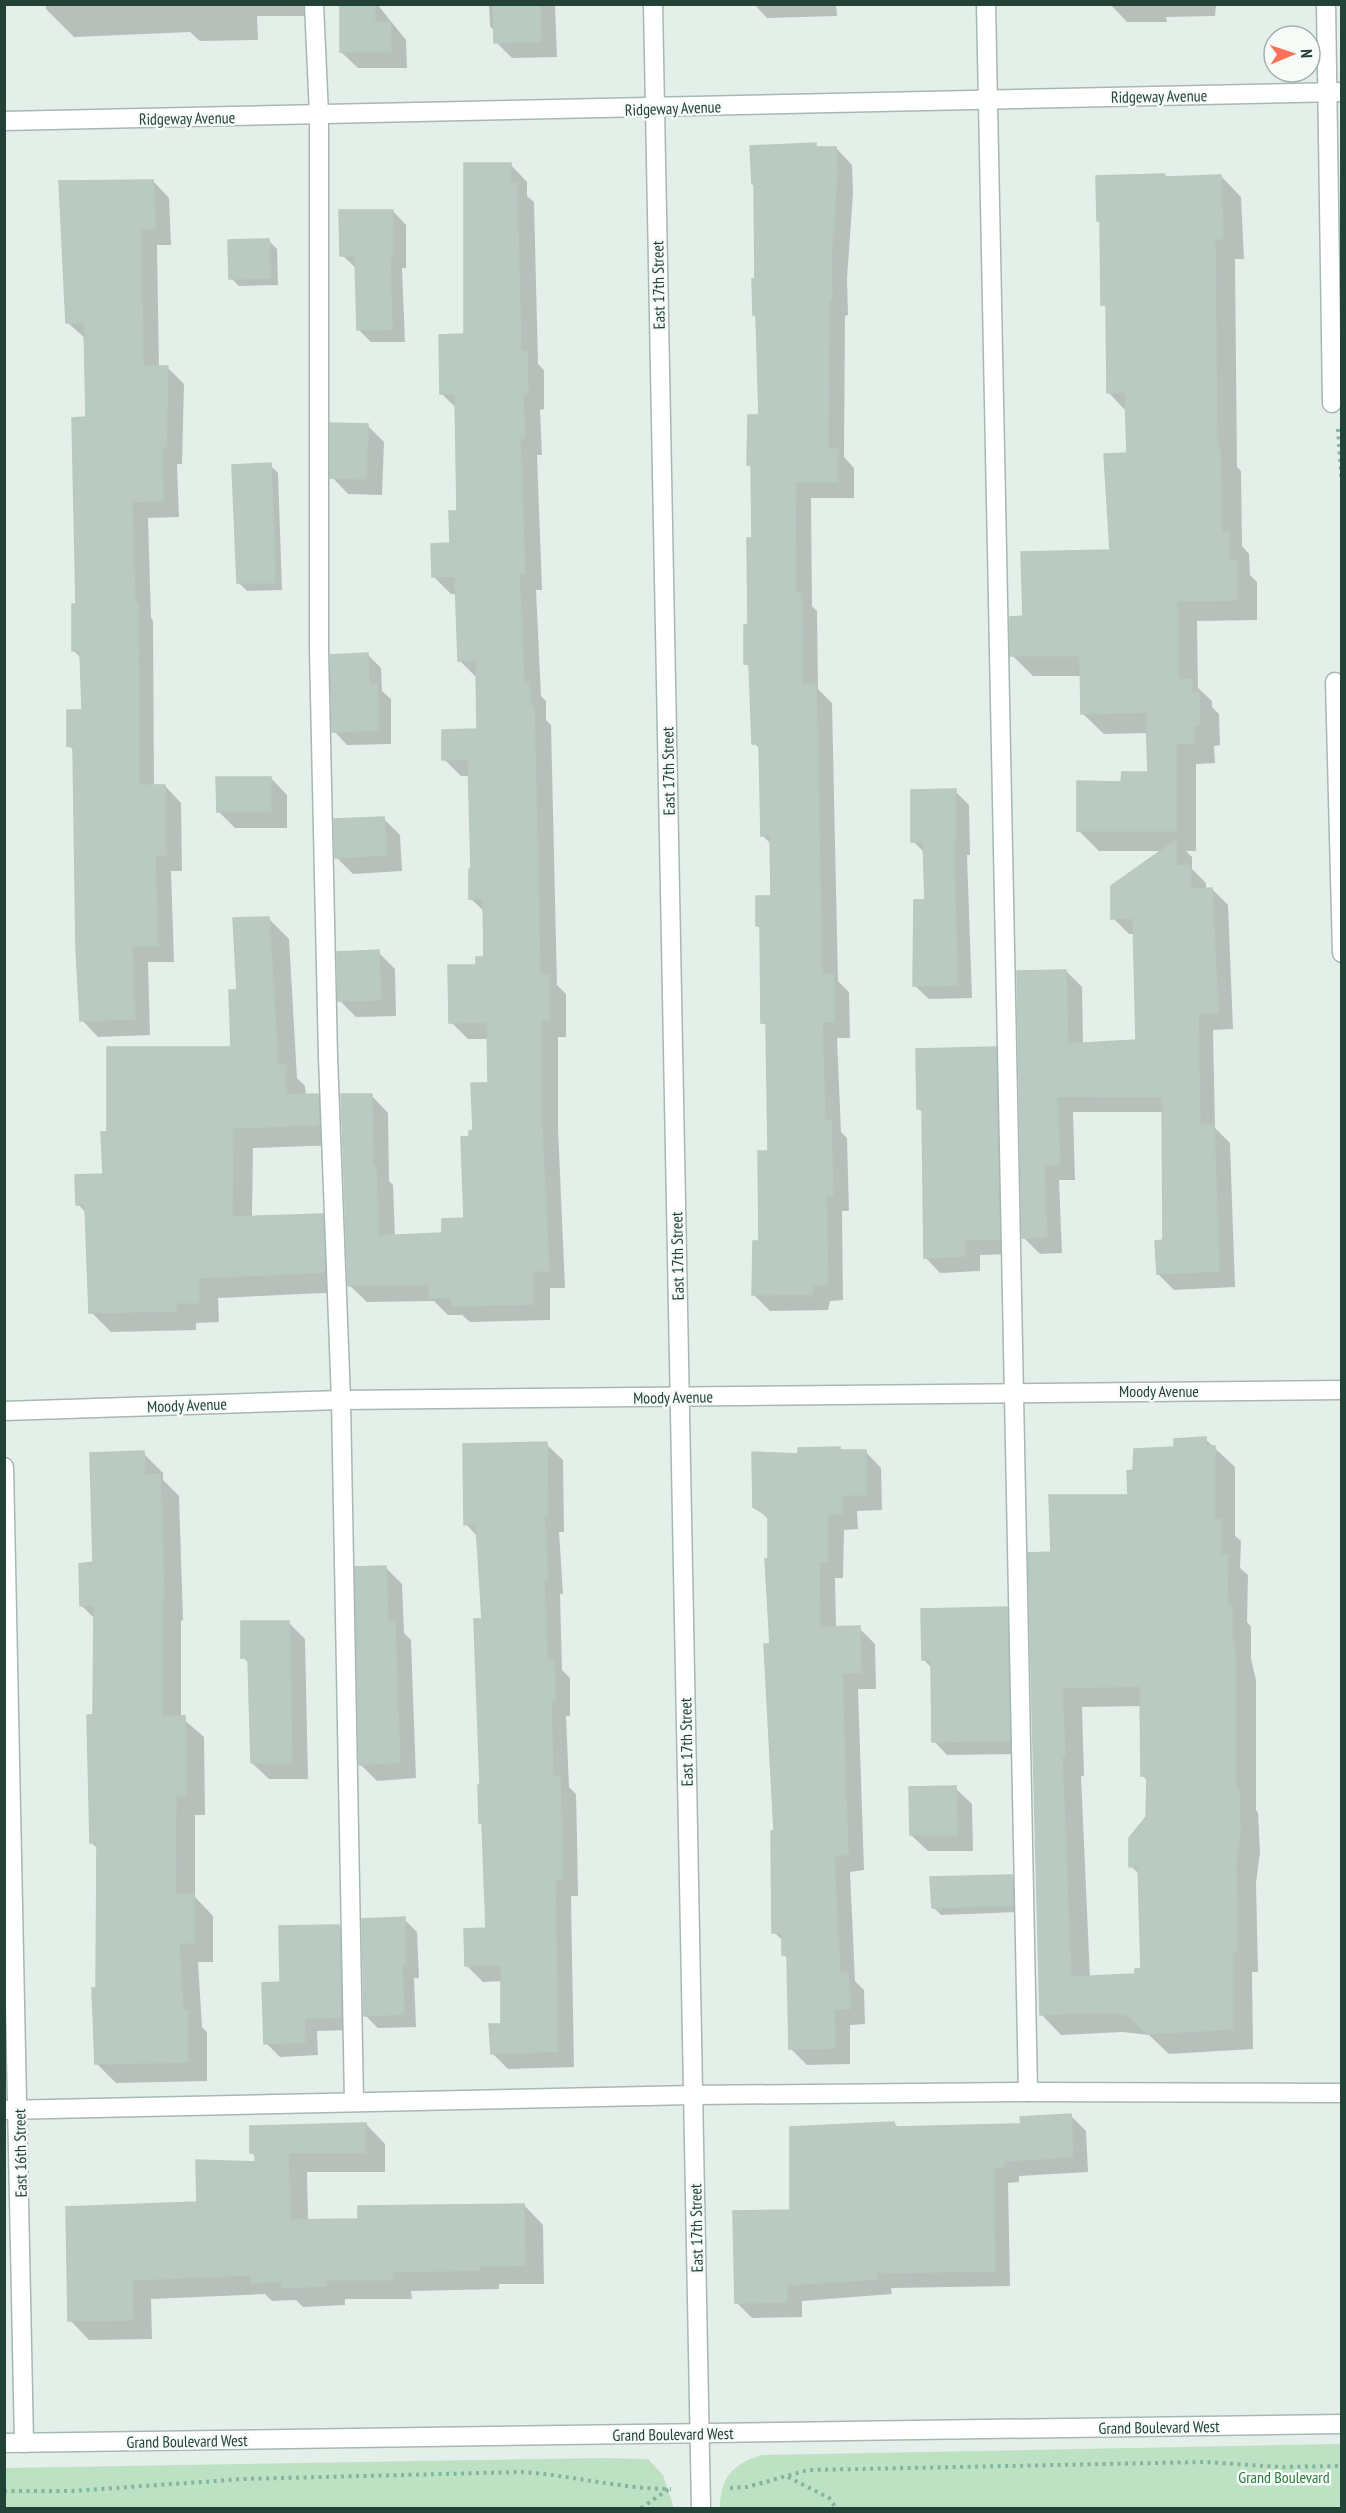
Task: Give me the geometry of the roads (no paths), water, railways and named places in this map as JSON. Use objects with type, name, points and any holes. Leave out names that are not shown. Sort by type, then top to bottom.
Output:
[{"type":"street","points":[[314,4],[319,115],[319,662],[328,1057],[341,1400],[354,2101]]},
{"type":"street","name":"East 17th Street","points":[[653,4],[701,2508]]},
{"type":"street","points":[[987,4],[1028,2092]]},
{"type":"street","points":[[1326,4],[1334,92],[1332,403]]},
{"type":"street","name":"Ridgeway Avenue","points":[[4,121],[1334,92]]},
{"type":"street","points":[[1335,682],[1341,953]]},
{"type":"street","name":"Moody Avenue","points":[[4,1411],[341,1400],[1341,1390]]},
{"type":"street","name":"East 16th Street","points":[[4,1467],[12,2110],[24,2443]]},
{"type":"street","points":[[12,2110],[693,2095],[1028,2092],[1341,2093]]},
{"type":"street","name":"Grand Boulevard West","points":[[4,2443],[1341,2424]]},
{"type":"park label","name":"Grand Boulevard","points":[[1284,2477]]}]
